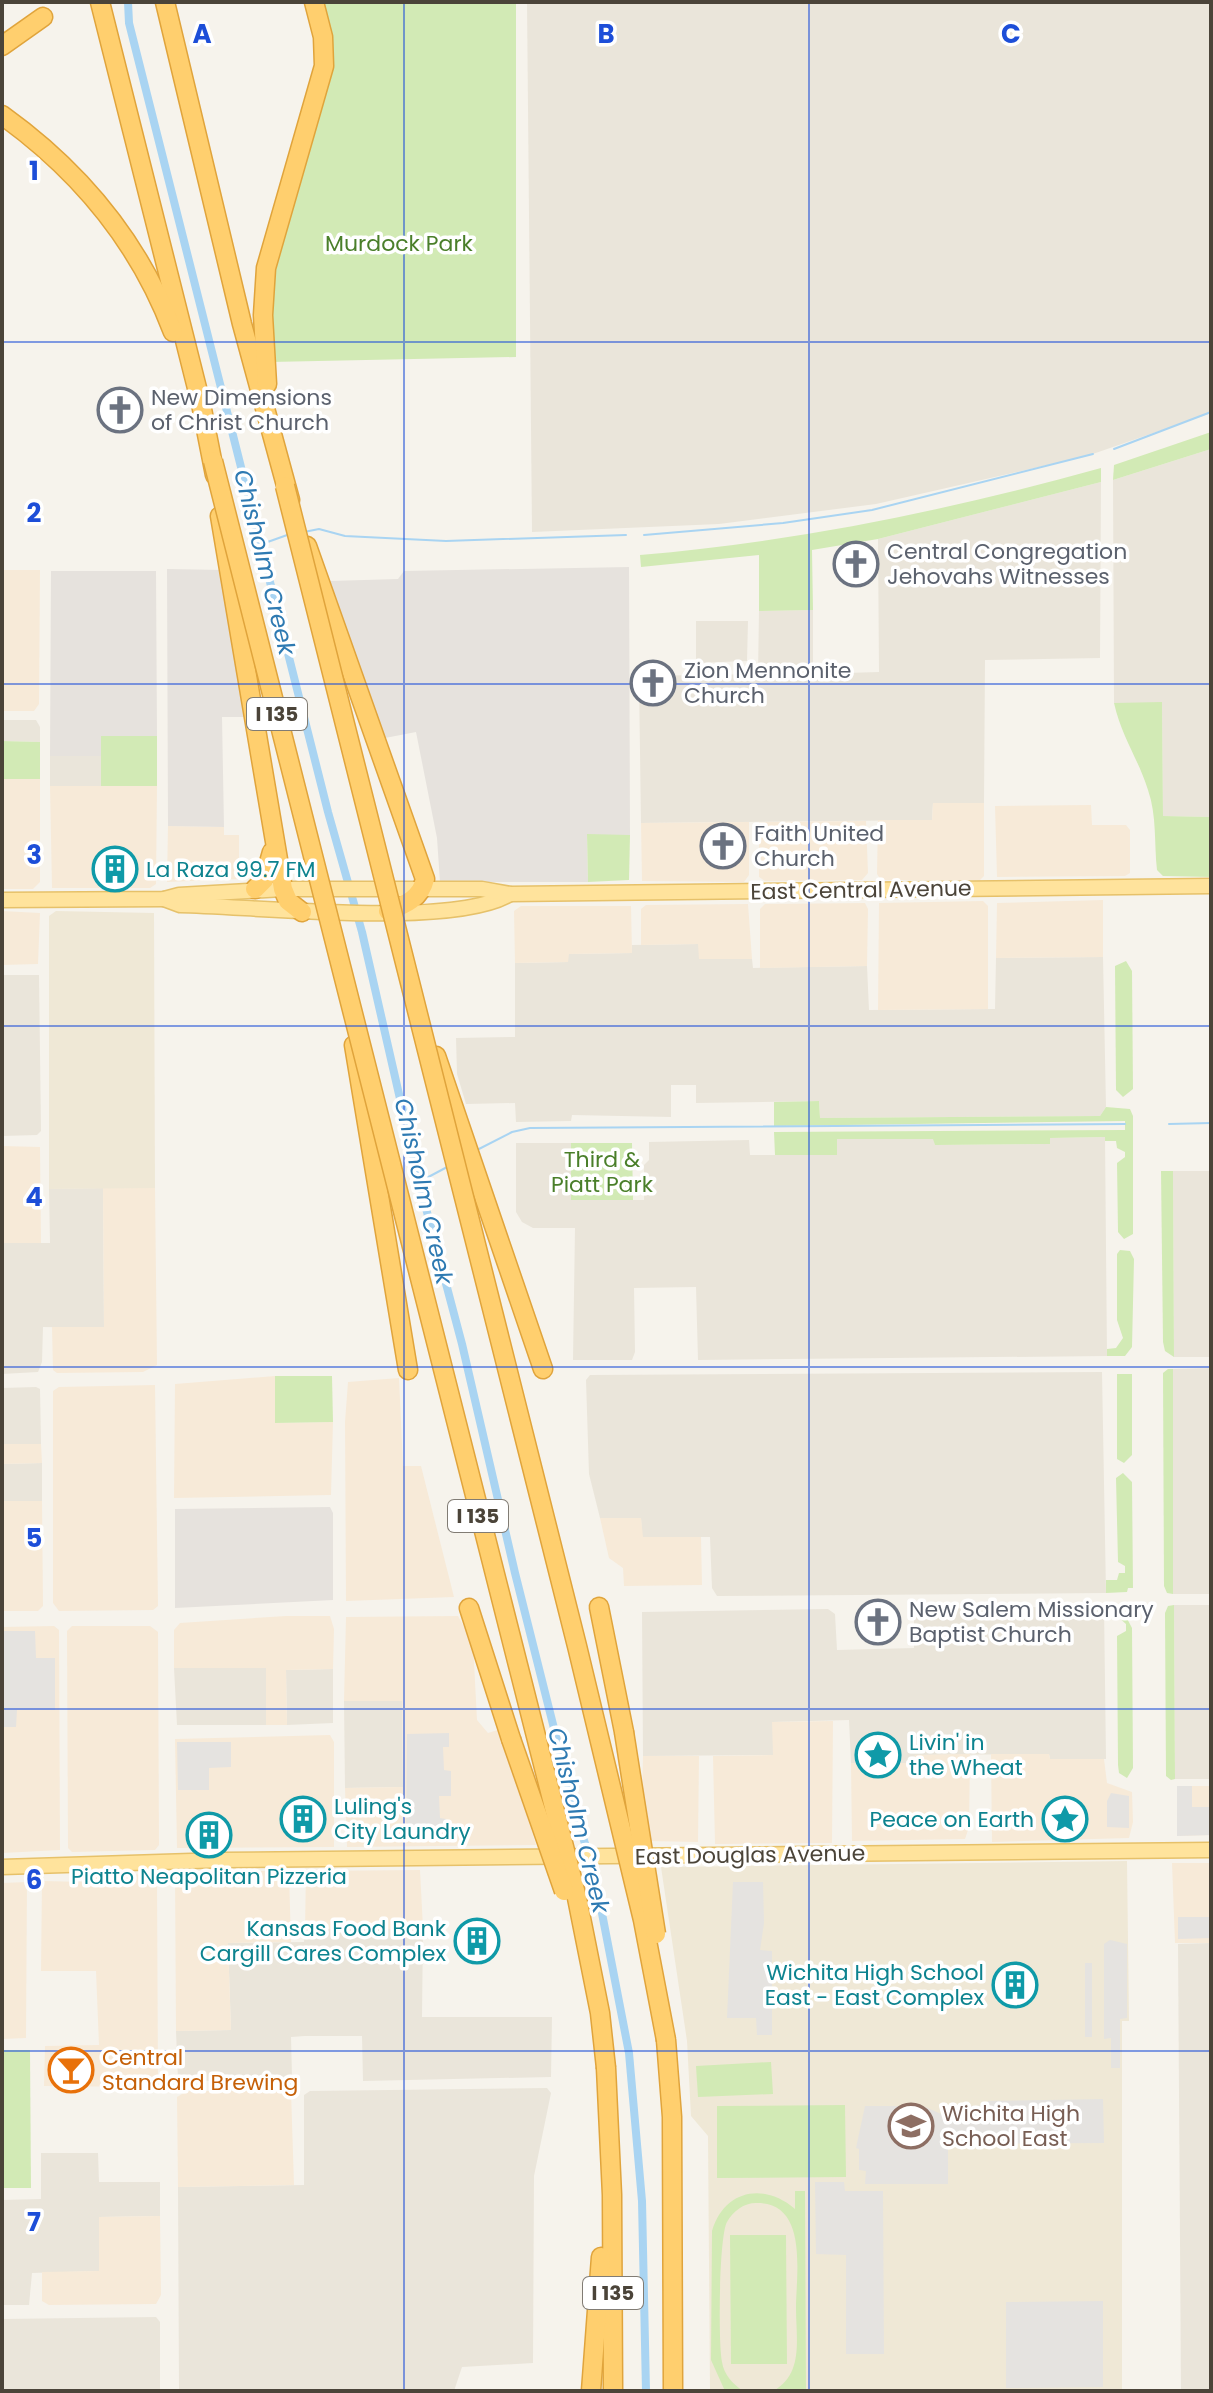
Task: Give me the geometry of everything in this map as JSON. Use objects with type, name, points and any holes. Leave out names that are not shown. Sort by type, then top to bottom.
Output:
[{"type":"highway","name":"I 135","points":[[100,2],[213,461],[343,966],[470,1485],[577,1898],[600,2013],[612,2195],[613,2391]]},
{"type":"highway","name":"I 135","points":[[165,2],[643,1920],[666,2040],[674,2208],[673,2319]]},
{"type":"highway","points":[[274,446],[263,315],[270,247],[324,70],[323,37],[314,2]]},
{"type":"highway","points":[[2,46],[43,17]]},
{"type":"highway","points":[[2,115],[43,145],[86,186],[106,212],[156,292],[201,404]]},
{"type":"highway","points":[[213,461],[259,760],[283,889],[288,901],[302,912]]},
{"type":"highway","points":[[285,486],[425,879],[423,888],[406,905],[388,911]]},
{"type":"highway","points":[[255,889],[264,880],[272,860],[268,805]]},
{"type":"highway","points":[[343,966],[386,1250],[408,1370]]},
{"type":"highway","points":[[414,993],[543,1369]]},
{"type":"highway","points":[[599,1607],[653,1906],[666,2040]]},
{"type":"highway","points":[[469,1608],[563,1887],[600,2013]]},
{"type":"highway","points":[[591,2391],[602,2245],[612,2195]]},
{"type":"highway","points":[[673,2319],[673,2391]]},
{"type":"highway","points":[[673,2319],[680,2391]]},
{"type":"main road","name":"East Central Avenue","points":[[2,900],[164,899],[255,889],[482,889],[510,894],[1211,886]]},
{"type":"main road","name":"East Central Avenue","points":[[164,899],[180,905],[331,912],[496,903],[510,894]]},
{"type":"main road","name":"East Douglas Avenue","points":[[2,1867],[223,1860],[1211,1850]]},
{"type":"shaded area","points":[[527,2],[1211,2],[1211,413],[1087,456],[876,504],[719,524],[532,532]]},
{"type":"shaded area","points":[[1211,449],[1211,817],[1163,816],[1162,703],[1114,703],[1113,480]]},
{"type":"shaded area","points":[[1101,482],[1100,658],[985,660],[984,803],[933,803],[932,820],[641,823],[639,680],[642,676],[758,674],[759,611],[813,610],[813,674],[879,672],[878,539]]},
{"type":"shaded area","points":[[629,567],[630,835],[587,835],[588,882],[440,882],[437,838],[416,732],[385,738],[330,581],[398,579],[404,571]]},
{"type":"shaded area","points":[[167,569],[223,570],[247,717],[222,717],[224,827],[168,826]]},
{"type":"shaded area","points":[[2,570],[40,570],[39,704],[34,711],[2,711]]},
{"type":"shaded area","points":[[51,571],[156,571],[157,736],[101,736],[101,756],[50,756]]},
{"type":"shaded area","points":[[696,621],[748,621],[747,661],[696,663]]},
{"type":"shaded area","points":[[2,720],[36,720],[40,727],[40,742],[2,741]]},
{"type":"shaded area","points":[[50,756],[101,756],[101,786],[50,786]]},
{"type":"shaded area","points":[[2,779],[40,779],[40,882],[33,889],[2,889]]},
{"type":"shaded area","points":[[50,786],[157,786],[156,884],[150,888],[52,888]]},
{"type":"shaded area","points":[[933,803],[984,803],[984,876],[980,880],[881,880],[877,874],[878,820],[932,820]]},
{"type":"shaded area","points":[[1091,805],[1092,825],[1126,825],[1130,830],[1130,873],[1125,876],[997,877],[995,806]]},
{"type":"shaded area","points":[[866,821],[868,873],[862,880],[765,881],[759,877],[759,822]]},
{"type":"shaded area","points":[[749,822],[749,875],[744,882],[642,881],[641,823]]},
{"type":"shaded area","points":[[168,826],[224,827],[224,835],[239,835],[239,879],[167,882]]},
{"type":"shaded area","points":[[1103,900],[1103,957],[996,958],[997,903]]},
{"type":"shaded area","points":[[983,901],[988,906],[988,1009],[878,1010],[879,903]]},
{"type":"shaded area","points":[[865,903],[868,909],[867,966],[760,968],[760,909],[765,904]]},
{"type":"shaded area","points":[[748,904],[752,959],[699,959],[698,944],[641,945],[641,909],[646,905]]},
{"type":"shaded area","points":[[521,906],[631,906],[632,953],[569,954],[568,962],[515,963],[514,911]]},
{"type":"shaded area","points":[[2,911],[40,913],[38,964],[2,965]]},
{"type":"shaded area","points":[[56,911],[154,913],[155,1188],[49,1189],[49,916]]},
{"type":"shaded area","points":[[699,944],[700,959],[752,959],[753,968],[867,966],[869,1010],[995,1009],[996,958],[1103,957],[1106,1107],[1100,1116],[820,1118],[819,1101],[696,1103],[696,1085],[671,1085],[671,1117],[572,1115],[571,1121],[516,1122],[515,1103],[466,1104],[457,1074],[456,1038],[515,1037],[515,963],[568,962],[568,954],[632,953],[632,945]]},
{"type":"shaded area","points":[[2,975],[39,975],[41,1131],[37,1135],[2,1136]]},
{"type":"shaded area","points":[[1105,1137],[1107,1356],[698,1360],[696,1287],[634,1288],[635,1352],[632,1360],[573,1360],[575,1228],[533,1228],[522,1222],[516,1212],[516,1143],[571,1143],[572,1200],[644,1200],[644,1165],[649,1160],[649,1142],[749,1140],[750,1155],[836,1155],[836,1139],[934,1139],[935,1145],[1049,1144],[1049,1138]]},
{"type":"shaded area","points":[[2,1146],[40,1147],[41,1243],[2,1243]]},
{"type":"shaded area","points":[[1173,1171],[1211,1171],[1211,1357],[1174,1357]]},
{"type":"shaded area","points":[[103,1188],[104,1328],[43,1327],[42,1362],[38,1372],[2,1374],[2,1243],[50,1243],[49,1189]]},
{"type":"shaded area","points":[[103,1188],[155,1188],[157,1365],[143,1372],[57,1373],[53,1370],[52,1327],[104,1327]]},
{"type":"shaded area","points":[[1211,1368],[1211,1594],[1173,1594],[1173,1369]]},
{"type":"shaded area","points":[[1102,1372],[1106,1593],[717,1596],[712,1588],[710,1537],[642,1537],[641,1518],[600,1518],[589,1474],[586,1380],[590,1375]]},
{"type":"shaded area","points":[[275,1376],[276,1423],[333,1422],[331,1495],[174,1498],[175,1384]]},
{"type":"shaded area","points":[[399,1378],[403,1466],[421,1466],[454,1597],[346,1601],[345,1422],[348,1382]]},
{"type":"shaded area","points":[[155,1385],[158,1606],[153,1610],[59,1611],[53,1603],[53,1391],[59,1387]]},
{"type":"shaded area","points":[[2,1388],[40,1389],[41,1444],[2,1444]]},
{"type":"shaded area","points":[[2,1444],[41,1444],[42,1463],[2,1464]]},
{"type":"shaded area","points":[[42,1463],[42,1501],[2,1501],[2,1464]]},
{"type":"shaded area","points":[[2,1501],[42,1501],[43,1606],[38,1611],[2,1611]]},
{"type":"shaded area","points":[[330,1507],[333,1513],[333,1600],[175,1608],[175,1509]]},
{"type":"shaded area","points":[[600,1518],[641,1518],[643,1537],[701,1537],[702,1585],[624,1586],[623,1568],[609,1558]]},
{"type":"shaded area","points":[[1174,1605],[1211,1605],[1211,1779],[1175,1779]]},
{"type":"shaded area","points":[[1104,1606],[1106,1759],[1050,1759],[1049,1754],[915,1755],[915,1763],[851,1763],[849,1720],[773,1722],[773,1755],[643,1756],[642,1612],[828,1609],[835,1614],[837,1650],[914,1648],[914,1609]]},
{"type":"shaded area","points":[[330,1616],[334,1629],[333,1669],[286,1670],[287,1725],[266,1725],[266,1668],[174,1668],[174,1630],[180,1623]]},
{"type":"shaded area","points":[[458,1616],[473,1643],[477,1720],[488,1733],[501,1729],[536,1845],[347,1847],[345,1788],[403,1787],[402,1701],[344,1701],[346,1617]]},
{"type":"shaded area","points":[[54,1626],[59,1630],[60,1850],[2,1853],[2,1627]]},
{"type":"shaded area","points":[[72,1626],[150,1626],[158,1632],[159,1845],[155,1850],[72,1852],[68,1848],[67,1631]]},
{"type":"shaded area","points":[[2,1631],[35,1631],[36,1658],[55,1658],[55,1710],[17,1710],[16,1727],[2,1727]]},
{"type":"shaded area","points":[[174,1668],[266,1668],[266,1725],[177,1725]]},
{"type":"shaded area","points":[[333,1669],[333,1723],[287,1725],[286,1670]]},
{"type":"shaded area","points":[[344,1701],[402,1701],[403,1787],[345,1788]]},
{"type":"shaded area","points":[[833,1721],[832,1843],[715,1844],[713,1756],[773,1755],[772,1722]]},
{"type":"shaded area","points":[[449,1733],[449,1747],[443,1747],[444,1770],[451,1771],[451,1796],[439,1796],[440,1818],[446,1819],[454,1839],[413,1839],[412,1833],[406,1833],[407,1734]]},
{"type":"shaded area","points":[[330,1735],[334,1742],[334,1847],[177,1848],[175,1739]]},
{"type":"shaded area","points":[[177,1742],[231,1742],[231,1767],[209,1768],[209,1790],[178,1790]]},
{"type":"shaded area","points":[[970,1754],[969,1827],[965,1839],[852,1841],[851,1763],[912,1763],[915,1755]]},
{"type":"shaded area","points":[[991,1754],[1049,1754],[1050,1759],[1104,1759],[1107,1783],[1132,1792],[1133,1822],[1129,1838],[992,1842]]},
{"type":"shaded area","points":[[643,1756],[699,1756],[698,1842],[648,1841],[642,1799]]},
{"type":"shaded area","points":[[1177,1786],[1211,1786],[1211,1835],[1177,1836]]},
{"type":"shaded area","points":[[1177,1786],[1192,1786],[1192,1807],[1210,1807],[1211,1786],[1211,1835],[1177,1836]]},
{"type":"shaded area","points":[[1111,1793],[1129,1796],[1129,1828],[1107,1827],[1107,1801]]},
{"type":"shaded area","name":"Wichita High School East","points":[[1127,1861],[1129,2021],[1122,2021],[1122,2391],[710,2391],[708,2136],[691,2116],[687,2041],[661,1867]]},
{"type":"shaded area","points":[[1172,1863],[1211,1863],[1211,1943],[1175,1943]]},
{"type":"shaded area","points":[[286,1870],[289,1874],[291,1942],[228,1943],[231,2030],[176,2031],[175,1874]]},
{"type":"shaded area","points":[[420,1870],[423,1928],[305,1929],[306,1871]]},
{"type":"shaded area","points":[[152,1874],[157,1880],[158,2082],[151,2087],[44,2086],[45,2046],[99,2045],[96,1971],[41,1971],[42,1881],[86,1882],[91,1876]]},
{"type":"shaded area","points":[[27,1882],[26,2038],[2,2039],[2,1883]]},
{"type":"shaded area","points":[[733,1882],[763,1882],[764,1923],[760,1950],[772,1951],[772,2035],[757,2035],[756,2018],[727,2018]]},
{"type":"shaded area","points":[[1178,1917],[1211,1917],[1211,1938],[1178,1939]]},
{"type":"shaded area","points":[[423,1928],[422,2017],[552,2017],[551,2077],[363,2081],[362,2036],[305,2036],[291,2037],[292,2077],[288,2083],[178,2080],[176,2031],[231,2030],[228,1943],[304,1942],[305,1929]]},
{"type":"shaded area","points":[[1110,1940],[1127,1944],[1127,2018],[1120,2019],[1120,2068],[1111,2068],[1111,2038],[1104,2039],[1104,1944]]},
{"type":"shaded area","points":[[1211,1943],[1211,2391],[1181,2391],[1178,1944]]},
{"type":"shaded area","points":[[1085,1963],[1092,1963],[1092,2037],[1085,2037]]},
{"type":"shaded area","points":[[547,2088],[551,2093],[534,2176],[533,2363],[462,2367],[454,2391],[179,2391],[178,2187],[304,2185],[304,2095],[310,2091]]},
{"type":"shaded area","points":[[187,2091],[291,2091],[294,2185],[178,2187],[177,2097]]},
{"type":"shaded area","points":[[1103,2099],[1104,2143],[949,2144],[948,2131],[948,2184],[865,2184],[866,2171],[859,2170],[859,2149],[856,2148],[865,2106],[923,2106],[948,2117],[972,2106],[987,2105],[988,2101]]},
{"type":"shaded area","points":[[41,2153],[98,2153],[99,2182],[160,2182],[160,2216],[99,2217],[99,2271],[32,2273],[29,2305],[2,2305],[2,2200],[41,2199]]},
{"type":"shaded area","points":[[815,2182],[844,2182],[845,2191],[883,2191],[884,2354],[846,2354],[846,2255],[816,2254]]},
{"type":"shaded area","points":[[160,2216],[161,2295],[156,2304],[49,2305],[42,2301],[42,2272],[99,2271],[99,2217]]},
{"type":"shaded area","points":[[1103,2301],[1103,2387],[1006,2388],[1006,2302]]},
{"type":"shaded area","points":[[156,2317],[160,2322],[160,2391],[2,2391],[2,2319]]},
{"type":"green space","name":"Murdock Park","points":[[320,2],[516,2],[516,357],[270,362],[271,272],[319,108]]},
{"type":"green space","points":[[1211,432],[1211,449],[1113,480],[1114,465]]},
{"type":"green space","points":[[1101,468],[1101,482],[878,539],[812,550],[813,610],[759,611],[759,555],[641,567],[640,555],[815,533],[930,511]]},
{"type":"green space","points":[[1162,702],[1163,816],[1211,817],[1211,877],[1163,876],[1157,870],[1151,800],[1114,703]]},
{"type":"green space","points":[[101,736],[157,736],[157,786],[101,786]]},
{"type":"green space","points":[[2,741],[40,742],[40,779],[2,779]]},
{"type":"green space","points":[[587,834],[630,835],[629,880],[588,882]]},
{"type":"green space","points":[[1126,961],[1132,971],[1133,1089],[1123,1097],[1116,1090],[1115,966]]},
{"type":"green space","points":[[819,1101],[820,1118],[1100,1116],[1106,1107],[1130,1109],[1133,1116],[1133,1234],[1124,1239],[1118,1232],[1117,1163],[1125,1157],[1125,1152],[1117,1148],[1116,1141],[1105,1141],[1105,1137],[1050,1138],[1050,1144],[935,1145],[933,1139],[837,1139],[837,1155],[775,1155],[774,1132],[1125,1130],[1125,1121],[774,1126],[774,1102]]},
{"type":"green space","name":"Third & Piatt Park","points":[[571,1143],[632,1143],[633,1200],[571,1200]]},
{"type":"green space","points":[[1161,1171],[1173,1171],[1174,1357],[1165,1351],[1163,1342]]},
{"type":"green space","points":[[1120,1250],[1130,1251],[1134,1259],[1132,1347],[1125,1356],[1107,1356],[1107,1349],[1116,1348],[1123,1338],[1117,1320],[1117,1254]]},
{"type":"green space","points":[[1173,1369],[1173,1594],[1167,1593],[1164,1586],[1163,1373]]},
{"type":"green space","points":[[1117,1374],[1132,1374],[1132,1455],[1124,1463],[1117,1459]]},
{"type":"green space","points":[[275,1376],[332,1376],[333,1422],[275,1423]]},
{"type":"green space","points":[[1123,1473],[1132,1482],[1133,1588],[1128,1588],[1127,1592],[1106,1593],[1106,1580],[1117,1580],[1119,1573],[1125,1573],[1125,1566],[1118,1562],[1116,1478]]},
{"type":"green space","points":[[1174,1605],[1175,1779],[1171,1780],[1166,1776],[1165,1613],[1168,1606]]},
{"type":"green space","points":[[1104,1606],[1122,1609],[1132,1628],[1133,1768],[1127,1778],[1119,1773],[1118,1765],[1117,1636],[1126,1631],[1126,1624],[1116,1615],[1104,1615]]},
{"type":"green space","points":[[2,2050],[30,2050],[31,2188],[2,2188]]},
{"type":"green space","points":[[771,2062],[773,2094],[698,2097],[696,2066]]},
{"type":"green space","points":[[845,2105],[846,2177],[717,2178],[717,2106]]},
{"type":"green space","points":[[795,2191],[805,2191],[806,2391],[773,2391],[790,2375],[796,2355],[796,2242],[785,2214],[773,2206],[756,2203],[747,2204],[736,2211],[724,2231],[720,2290],[722,2362],[730,2379],[743,2391],[725,2391],[711,2360],[712,2231],[718,2217],[735,2199],[746,2194],[771,2195],[795,2209]]},
{"type":"green space","points":[[730,2235],[786,2235],[787,2364],[731,2364]]},
{"type":"waterway","name":"Chisholm Creek","points":[[128,2],[129,23],[328,812],[362,932],[419,1182],[462,1344],[515,1573],[575,1812],[594,1872],[629,2053],[642,2201],[646,2391]]},
{"type":"waterway","points":[[1114,449],[1211,412]]},
{"type":"waterway","points":[[644,535],[783,523],[872,510],[1093,454]]},
{"type":"waterway","points":[[304,532],[319,529],[345,536],[446,541],[626,535]]},
{"type":"waterway","points":[[262,544],[290,534]]},
{"type":"waterway","points":[[1169,1124],[1211,1123]]},
{"type":"waterway","points":[[475,1151],[512,1132],[530,1128],[1125,1124]]},
{"type":"waterway","points":[[419,1182],[449,1166]]},
{"type":"place","name":"New Dimensions of Christ Church","points":[[120,410]]},
{"type":"place","name":"Central Congregation Jehovahs Witnesses","points":[[856,564]]},
{"type":"place","name":"Zion Mennonite Church","points":[[653,683]]},
{"type":"place","name":"Faith United Church","points":[[723,846]]},
{"type":"place","name":"La Raza 99.7 FM","points":[[115,869]]},
{"type":"place","name":"New Salem Missionary Baptist Church","points":[[878,1622]]},
{"type":"place","name":"Livin' in the Wheat","points":[[878,1755]]},
{"type":"place","name":"Luling's City Laundry","points":[[303,1819]]},
{"type":"place","name":"Peace on Earth","points":[[1065,1819]]},
{"type":"place","name":"Piatto Neapolitan Pizzeria","points":[[209,1835]]},
{"type":"place","name":"Kansas Food Bank Cargill Cares Complex","points":[[477,1941]]},
{"type":"place","name":"Wichita High School East - East Complex","points":[[1015,1985]]},
{"type":"place","name":"Central Standard Brewing","points":[[71,2070]]},
{"type":"place","name":"Wichita High School East","points":[[911,2126]]}]
